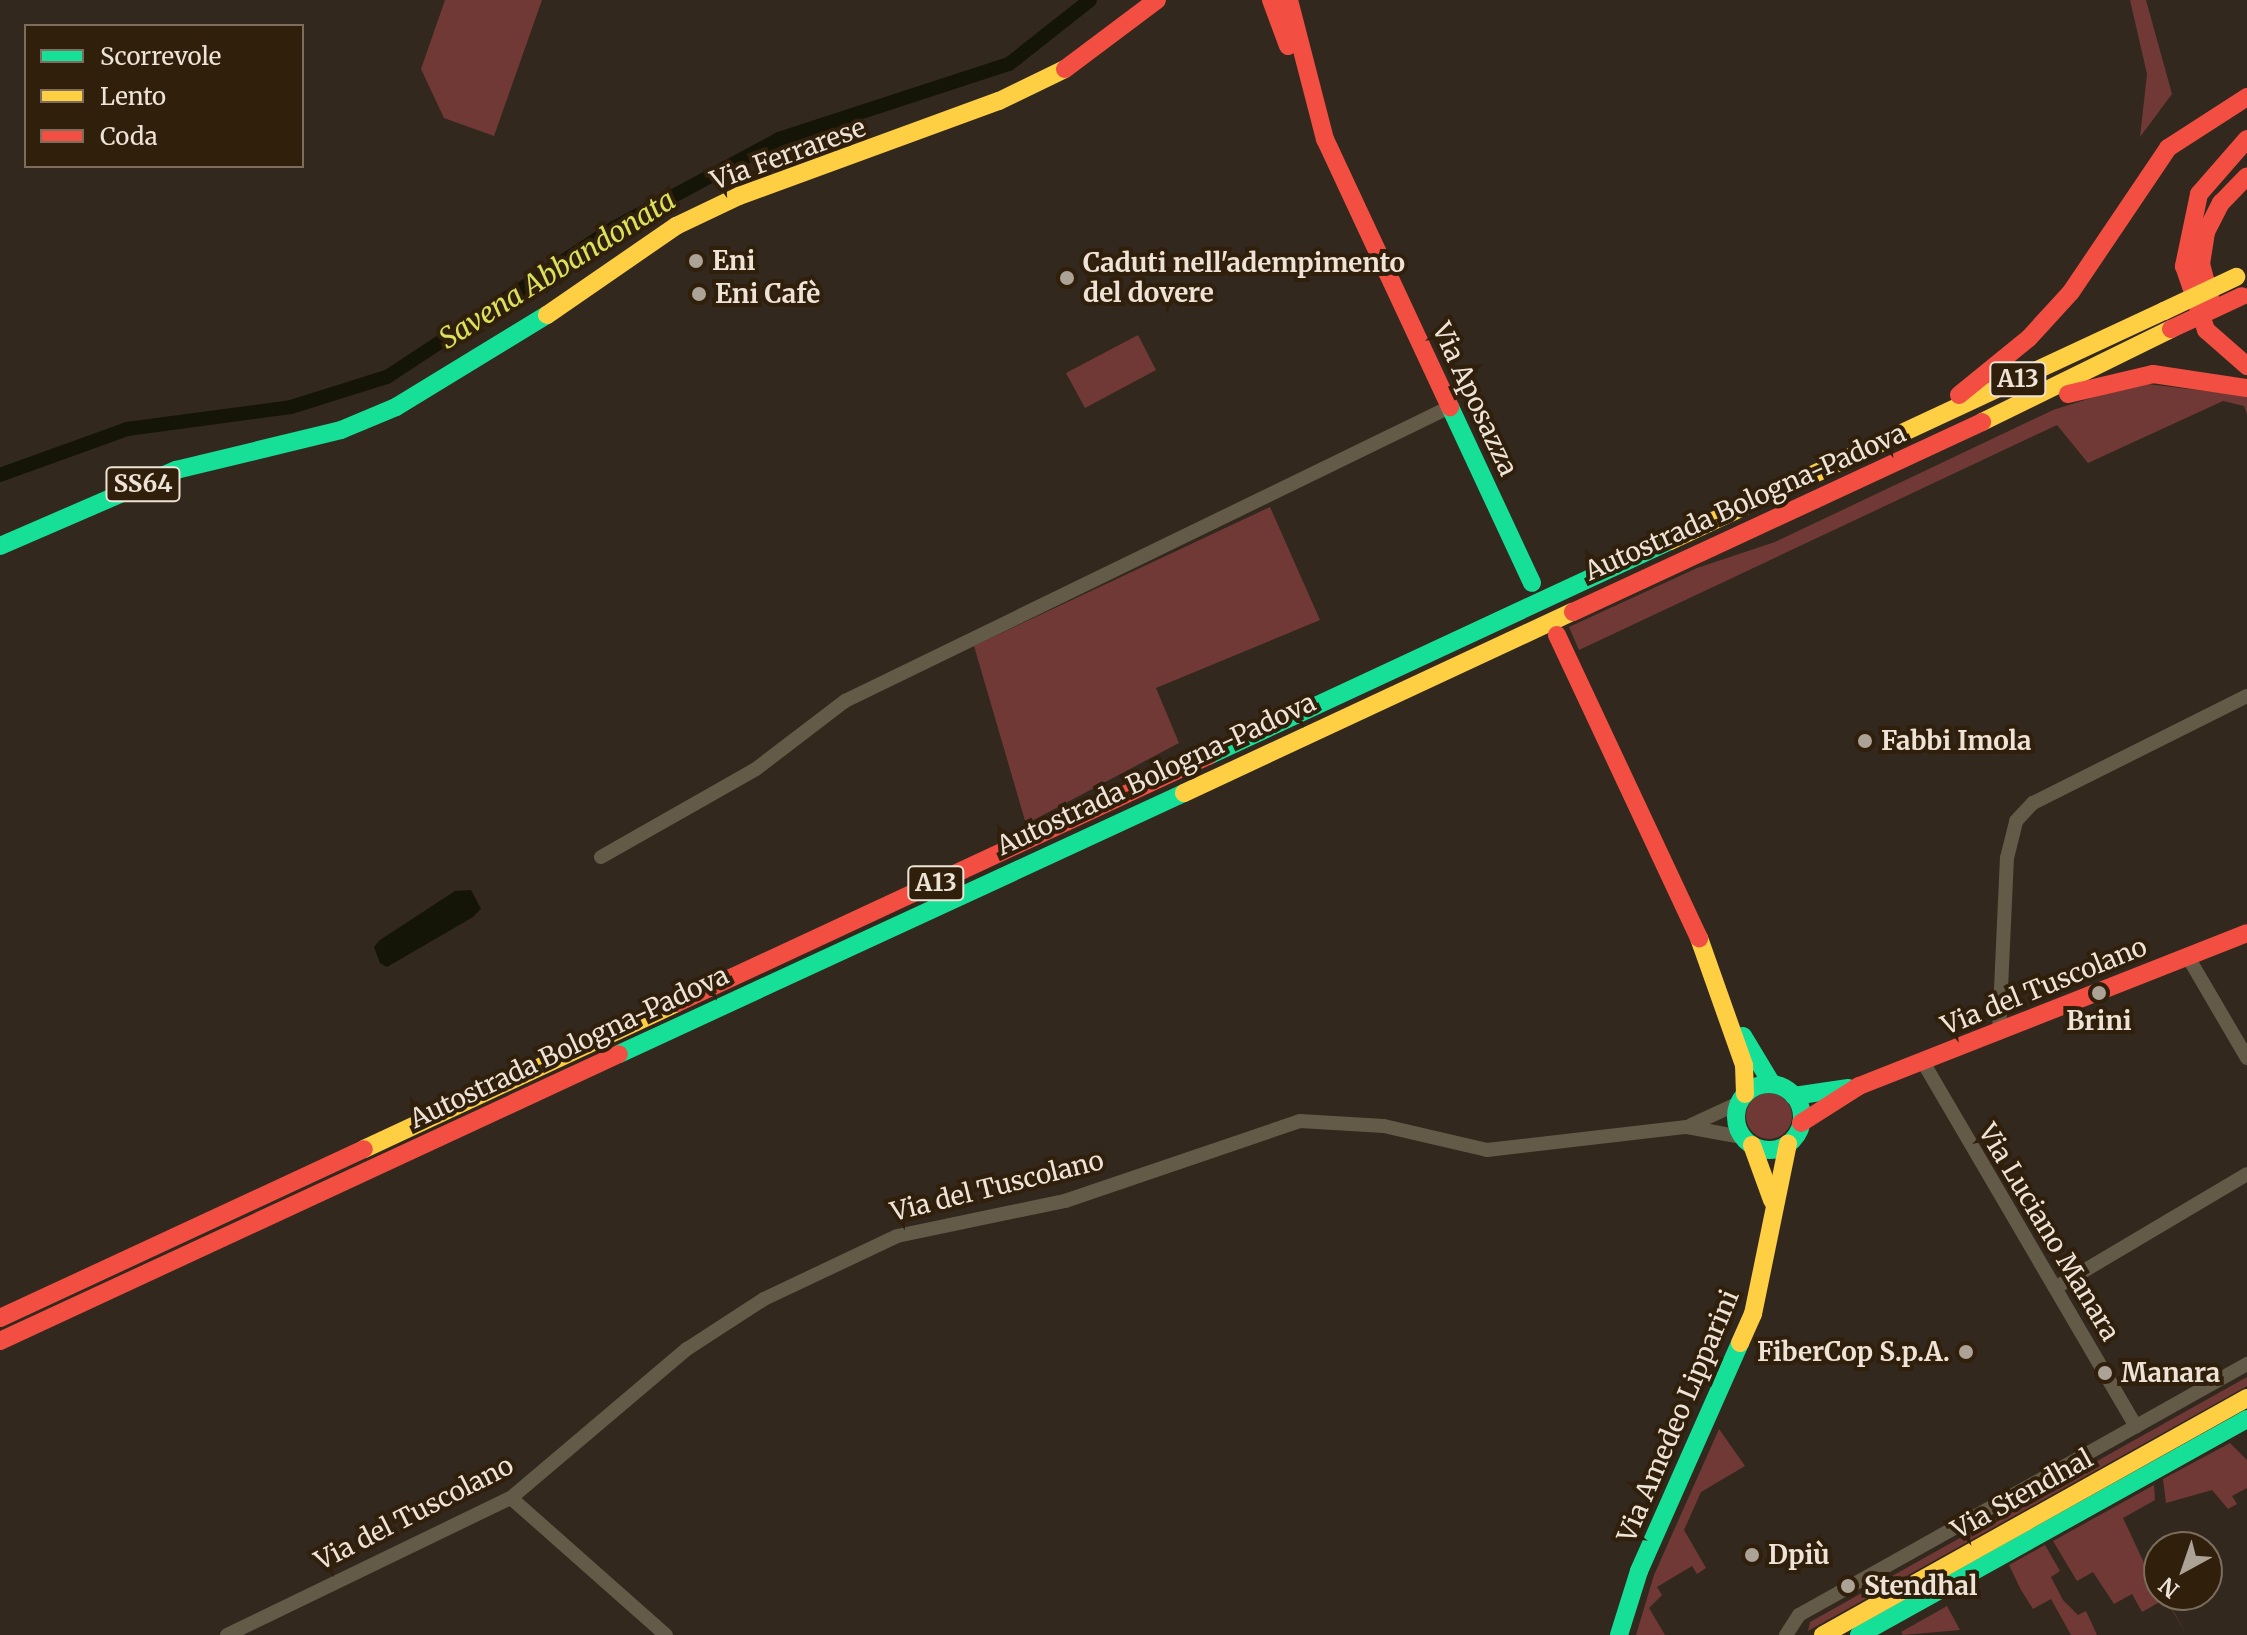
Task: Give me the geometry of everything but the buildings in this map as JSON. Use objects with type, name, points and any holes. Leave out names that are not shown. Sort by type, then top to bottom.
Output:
[{"type":"main road","name":"Via Ferrarese","points":[[0,546],[176,470],[293,443],[370,418],[451,379],[612,265],[722,204],[956,119],[1053,75],[1157,0]]},
{"type":"main road","name":"Via Aposazza","points":[[1271,0],[1291,54],[1300,59]]},
{"type":"main road","name":"Via Aposazza","points":[[1289,0],[1300,59],[1325,139],[1532,583]]},
{"type":"main road","points":[[1871,447],[1970,388],[2029,338],[2071,292],[2153,163],[2204,119],[2247,97]]},
{"type":"main road","points":[[2247,139],[2199,194],[2184,266],[2206,330],[2247,366]]},
{"type":"main road","points":[[2247,176],[2213,216],[2201,264],[2212,308],[2247,348]]},
{"type":"main road","name":"Autostrada Bologna-Padova","points":[[0,1341],[1928,448],[2167,320],[2241,274]]},
{"type":"main road","name":"Autostrada Bologna-Padova","points":[[0,1318],[1871,447],[2167,320],[2244,295]]},
{"type":"main road","points":[[1928,448],[2130,376],[2179,376],[2247,388]]},
{"type":"main road","points":[[1557,635],[1732,1017],[1772,1084],[1794,1096],[1859,1086]]},
{"type":"main road","name":"Via del Tuscolano","points":[[1859,1086],[2247,933]]},
{"type":"main road","points":[[1732,1017],[1747,1141],[1775,1214]]},
{"type":"main road","points":[[1742,1098],[1772,1084]]},
{"type":"main road","points":[[1747,1141],[1770,1150],[1788,1144],[1801,1123],[1859,1086]]},
{"type":"main road","points":[[1794,1096],[1801,1123]]},
{"type":"main road","name":"Via Amedeo Lipparini","points":[[1619,1635],[1639,1571],[1753,1314],[1788,1144]]},
{"type":"main road","name":"Via Stendhal","points":[[1823,1635],[2247,1398]]},
{"type":"main road","name":"Via Stendhal","points":[[1859,1635],[2245,1426]]},
{"type":"street","points":[[601,857],[756,769],[845,701],[1450,407]]},
{"type":"street","points":[[1999,1033],[2007,858],[2016,821],[2033,803],[2247,696]]},
{"type":"street","points":[[2188,957],[2247,1058]]},
{"type":"street","name":"Via Luciano Manara","points":[[1923,1062],[2136,1426]]},
{"type":"street","name":"Via del Tuscolano","points":[[1687,1127],[1742,1098]]},
{"type":"street","name":"Via del Tuscolano","points":[[227,1635],[511,1498],[687,1349],[764,1299],[897,1236],[1065,1201],[1300,1121],[1384,1126],[1487,1150],[1687,1127],[1747,1141]]},
{"type":"street","points":[[2055,1288],[2247,1174]]},
{"type":"street","points":[[1786,1635],[1799,1615],[2247,1364]]},
{"type":"street","points":[[511,1498],[666,1635]]},
{"type":"shaded area","points":[[445,0],[542,0],[494,136],[444,118],[421,69]]},
{"type":"shaded area","points":[[2130,0],[2146,0],[2172,94],[2140,137],[2147,74]]},
{"type":"shaded area","points":[[1138,335],[1156,370],[1085,408],[1066,373]]},
{"type":"shaded area","points":[[2139,383],[2247,396],[2247,414],[2244,406],[2223,401],[2088,463],[2057,425],[1579,650],[1569,627],[1697,568],[1775,542],[2053,410]]},
{"type":"shaded area","points":[[1270,507],[1320,620],[1156,688],[1179,743],[1026,824],[974,646]]},
{"type":"shaded area","points":[[471,890],[481,909],[473,917],[387,967],[380,963],[374,947],[380,940],[455,891]]},
{"type":"shaded area","points":[[1769,1093],[1785,1100],[1792,1116],[1785,1132],[1769,1139],[1753,1132],[1746,1116],[1753,1100]]},
{"type":"shaded area","points":[[2247,1377],[2247,1386],[1808,1631],[1810,1622]]},
{"type":"shaded area","points":[[1719,1429],[1745,1466],[1701,1492],[1684,1530],[1706,1568],[1697,1574],[1692,1566],[1657,1587],[1662,1595],[1649,1608],[1665,1635],[1636,1635],[1654,1575]]},
{"type":"shaded area","points":[[2230,1443],[2247,1460],[2247,1488],[2232,1496],[2237,1504],[2228,1509],[2212,1490],[2166,1503],[2163,1479]]},
{"type":"shaded area","points":[[2154,1485],[2155,1500],[2123,1518],[2143,1561],[2142,1612],[2132,1594],[2114,1604],[2093,1572],[2077,1581],[2053,1541]]},
{"type":"shaded area","points":[[2045,1545],[2060,1571],[2051,1577],[2063,1600],[2078,1615],[2086,1611],[2097,1635],[2071,1635],[2051,1599],[2033,1609],[2021,1590],[2009,1565]]},
{"type":"shaded area","points":[[1947,1606],[1960,1630],[1903,1635],[1901,1632]]},
{"type":"waterway","name":"Savena Abbandonata","points":[[0,475],[127,429],[291,407],[387,377],[614,228],[779,139],[1009,64],[1090,0]]},
{"type":"traffic: fast","points":[[0,546],[176,470],[341,430],[396,407],[547,315]]},
{"type":"traffic: fast","points":[[1450,407],[1532,583]]},
{"type":"traffic: fast","points":[[1208,756],[1670,541]]},
{"type":"traffic: fast","points":[[619,1054],[1184,793]]},
{"type":"traffic: fast","points":[[1743,1036],[1772,1084]]},
{"type":"traffic: fast","points":[[1769,1084],[1782,1087],[1792,1094],[1799,1104],[1802,1117],[1799,1130],[1792,1140],[1782,1147],[1769,1150],[1756,1147],[1746,1140],[1739,1130],[1736,1117],[1739,1104],[1746,1094],[1756,1087],[1769,1084]]},
{"type":"traffic: fast","points":[[1794,1096],[1848,1088]]},
{"type":"traffic: fast","points":[[1619,1635],[1639,1571],[1740,1343]]},
{"type":"traffic: fast","points":[[1859,1635],[2247,1419]]},
{"type":"traffic: slow","points":[[547,315],[676,226],[739,196],[999,101],[1065,69]]},
{"type":"traffic: slow","points":[[2164,311],[2236,277]]},
{"type":"traffic: slow","points":[[1670,541],[2164,311]]},
{"type":"traffic: slow","points":[[1982,422],[2171,329]]},
{"type":"traffic: slow","points":[[1184,793],[1573,612]]},
{"type":"traffic: slow","points":[[1699,938],[1744,1065],[1745,1094]]},
{"type":"traffic: slow","points":[[364,1149],[677,1003]]},
{"type":"traffic: slow","points":[[1740,1343],[1753,1314],[1788,1144]]},
{"type":"traffic: slow","points":[[1752,1145],[1772,1200]]},
{"type":"traffic: slow","points":[[1823,1635],[2247,1398]]},
{"type":"traffic: jam","points":[[1065,69],[1157,0]]},
{"type":"traffic: jam","points":[[1271,0],[1288,46]]},
{"type":"traffic: jam","points":[[1289,0],[1325,139],[1450,407]]},
{"type":"traffic: jam","points":[[1959,395],[2029,338],[2071,292],[2168,148],[2247,97]]},
{"type":"traffic: jam","points":[[2247,139],[2199,194],[2184,266],[2206,330],[2247,366]]},
{"type":"traffic: jam","points":[[2213,309],[2201,264],[2206,232],[2221,203],[2247,176]]},
{"type":"traffic: jam","points":[[2171,329],[2242,296]]},
{"type":"traffic: jam","points":[[2068,394],[2153,374],[2247,388]]},
{"type":"traffic: jam","points":[[1573,612],[1982,422]]},
{"type":"traffic: jam","points":[[1557,635],[1699,938]]},
{"type":"traffic: jam","points":[[677,1003],[1208,756]]},
{"type":"traffic: jam","points":[[1801,1123],[1859,1086],[2247,933]]},
{"type":"traffic: jam","points":[[0,1341],[619,1054]]},
{"type":"traffic: jam","points":[[0,1318],[364,1149]]},
{"type":"place","name":"Eni","points":[[696,261]]},
{"type":"place","name":"Caduti nell'adempimento del dovere","points":[[1067,278]]},
{"type":"place","name":"Eni Cafè","points":[[699,294]]},
{"type":"place","name":"Fabbi Imola","points":[[1865,741]]},
{"type":"place","name":"Brini","points":[[2099,993]]},
{"type":"place","name":"FiberCop S.p.A.","points":[[1966,1352]]},
{"type":"place","name":"Manara","points":[[2105,1373]]},
{"type":"place","name":"Dpiù","points":[[1752,1555]]},
{"type":"place","name":"Stendhal","points":[[1848,1586]]}]
